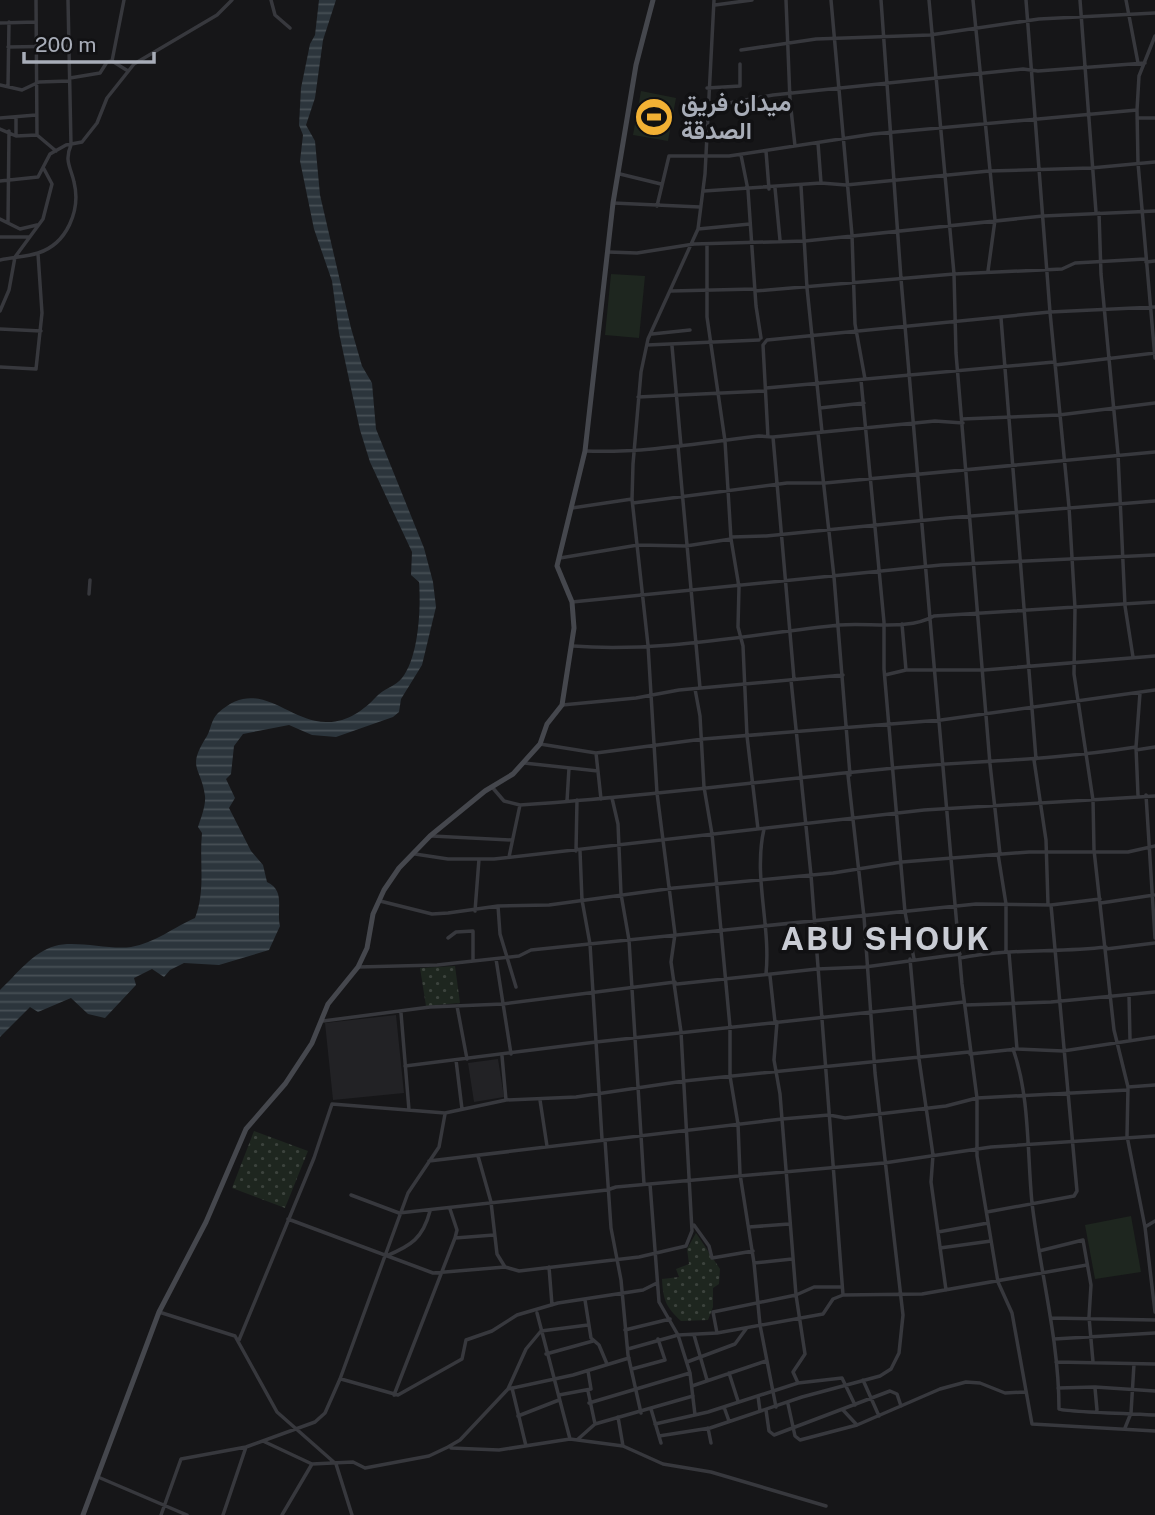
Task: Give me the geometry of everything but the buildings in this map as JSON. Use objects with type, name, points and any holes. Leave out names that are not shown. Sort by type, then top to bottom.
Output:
[{"type":"street","points":[[36,0],[34,87],[37,135]]},
{"type":"street","points":[[0,260],[38,254],[57,241],[76,214],[75,183],[67,160],[71,145],[68,0]]},
{"type":"street","points":[[112,61],[124,0]]},
{"type":"street","points":[[0,181],[38,177],[47,158],[55,151],[82,142],[97,123],[107,98],[128,71],[151,51],[217,15],[232,0]]},
{"type":"street","points":[[271,0],[275,15],[290,28]]},
{"type":"street","points":[[83,1515],[159,1312],[206,1222],[246,1129],[285,1084],[313,1043],[328,1004],[358,967],[380,901],[399,867],[415,854],[430,836],[492,787],[513,774],[540,744],[547,724],[562,705],[573,646],[572,602],[557,571],[585,451],[613,203],[620,174],[636,65],[653,0]]},
{"type":"street","points":[[288,1219],[384,1257],[433,1273],[505,1268],[519,1271],[618,1259],[686,1246],[693,1224],[689,1131],[681,1032],[670,950],[675,934],[667,890],[657,793],[648,645],[633,501],[634,452],[638,397],[647,345],[694,244],[698,229],[703,191],[707,88],[713,51],[714,3],[752,0]]},
{"type":"street","points":[[786,0],[795,146]]},
{"type":"street","points":[[831,0],[852,235],[852,282],[863,379],[864,429],[884,622],[885,675],[899,814],[905,912],[917,1009],[919,1059],[933,1155],[931,1182],[946,1290]]},
{"type":"street","points":[[881,0],[930,619],[964,1003],[977,1098],[977,1149],[998,1282],[1012,1313],[1032,1424],[1155,1431]]},
{"type":"street","points":[[929,0],[942,176],[954,274],[958,372],[980,614],[990,764],[1006,904],[1015,1049],[1023,1094],[1032,1204],[1041,1274],[1054,1339],[1061,1412],[1097,1410],[1155,1415]]},
{"type":"street","points":[[973,0],[995,220],[988,271]]},
{"type":"street","points":[[1026,0],[1046,269],[1069,507],[1075,662],[1093,800],[1094,850],[1110,997],[1128,1088],[1127,1136],[1145,1227],[1155,1312]]},
{"type":"street","points":[[1080,0],[1091,168],[1098,213],[1112,411],[1118,454],[1125,606],[1133,657]]},
{"type":"street","points":[[1126,0],[1138,63]]},
{"type":"street","points":[[741,50],[834,38],[930,35],[1028,20],[1155,13]]},
{"type":"street","points":[[8,86],[9,22]]},
{"type":"street","points":[[0,23],[36,22]]},
{"type":"street","points":[[638,397],[718,394],[911,373],[1005,369],[1155,355],[1153,307],[1145,260],[1137,110],[1138,84],[1155,36]]},
{"type":"street","points":[[8,47],[69,46]]},
{"type":"street","points":[[0,85],[22,90],[34,87],[39,82],[69,80],[100,73],[107,62],[112,61],[128,71]]},
{"type":"street","points":[[707,88],[740,86],[740,64]]},
{"type":"street","points":[[707,107],[792,93],[889,82],[1031,69],[1145,64]]},
{"type":"street","points":[[657,206],[669,156],[741,155],[939,127],[1137,110]]},
{"type":"street","points":[[0,118],[36,116]]},
{"type":"street","points":[[16,118],[16,136]]},
{"type":"street","points":[[1137,118],[1155,118]]},
{"type":"street","points":[[0,130],[9,131],[16,136],[37,135],[55,151]]},
{"type":"street","points":[[8,223],[9,131]]},
{"type":"street","points":[[818,143],[821,183]]},
{"type":"street","points":[[766,151],[769,189]]},
{"type":"street","points":[[741,155],[748,190],[760,339]]},
{"type":"street","points":[[703,191],[769,189],[821,183],[846,185],[989,171],[1091,168],[1155,162]]},
{"type":"street","points":[[0,311],[9,290],[15,257],[43,219],[52,184],[44,169]]},
{"type":"street","points":[[620,174],[661,184]]},
{"type":"street","points":[[659,1436],[708,1428],[788,1404],[802,1396],[886,1374],[898,1353],[903,1337],[902,1293],[884,1163],[865,967],[864,917],[849,775],[834,577],[827,530],[820,408],[807,288],[801,186]]},
{"type":"street","points":[[775,188],[780,240]]},
{"type":"street","points":[[613,203],[700,207]]},
{"type":"street","points":[[608,252],[637,253],[694,244],[805,241],[995,220],[1155,211]]},
{"type":"street","points":[[0,219],[20,229],[38,225]]},
{"type":"street","points":[[698,229],[750,224]]},
{"type":"street","points":[[0,237],[29,237]]},
{"type":"street","points":[[707,245],[705,292],[725,441],[727,490],[739,587],[738,627],[741,637],[747,736],[758,829]]},
{"type":"street","points":[[0,367],[36,369],[42,294],[38,254]]},
{"type":"street","points":[[671,291],[807,288],[988,271],[1046,269],[1100,261],[1155,261]]},
{"type":"street","points":[[647,345],[710,344],[760,339],[765,343],[812,334],[856,333],[1050,312],[1153,307]]},
{"type":"street","points":[[986,1212],[1076,1195],[1074,1142],[1035,759],[1026,613],[1000,318]]},
{"type":"street","points":[[0,330],[41,331]]},
{"type":"street","points":[[652,334],[690,330]]},
{"type":"street","points":[[765,343],[768,437]]},
{"type":"street","points":[[672,345],[703,739],[704,787],[712,834],[719,932],[730,1027],[730,1076],[738,1124],[740,1174],[754,1262],[760,1325],[776,1407]]},
{"type":"street","points":[[820,408],[864,403]]},
{"type":"street","points":[[585,451],[634,452],[913,424],[1112,411],[1155,404]]},
{"type":"street","points":[[773,437],[827,1067],[842,1296]]},
{"type":"street","points":[[572,508],[778,485],[825,483],[1011,463],[1155,452]]},
{"type":"street","points":[[559,559],[638,545],[686,546],[781,533],[1155,501]]},
{"type":"street","points":[[572,602],[974,563],[1020,564],[1155,555]]},
{"type":"street","points":[[89,594],[90,580]]},
{"type":"street","points":[[573,646],[694,642],[837,625],[884,622],[902,624],[980,614],[1026,613],[1155,602]]},
{"type":"street","points":[[902,624],[906,670]]},
{"type":"street","points":[[885,675],[906,670],[984,670],[1155,656]]},
{"type":"street","points":[[562,705],[697,688],[843,675]]},
{"type":"street","points":[[540,744],[596,753],[703,739],[941,720],[1155,690]]},
{"type":"street","points":[[1138,795],[1136,748],[1140,692]]},
{"type":"street","points":[[492,787],[504,801],[520,806],[802,780],[894,768],[990,764],[1155,747]]},
{"type":"street","points":[[596,753],[601,799]]},
{"type":"street","points":[[522,763],[598,771]]},
{"type":"street","points":[[567,800],[569,767]]},
{"type":"street","points":[[1146,795],[1153,846],[1155,938]]},
{"type":"street","points":[[415,854],[447,859],[509,857],[947,809],[1155,796]]},
{"type":"street","points":[[612,798],[618,824],[621,894],[629,940],[641,1135],[656,1251],[659,1303],[678,1335],[687,1362],[695,1415]]},
{"type":"street","points":[[577,800],[578,851],[582,900],[590,944],[591,993],[607,1191],[623,1295],[629,1358],[640,1413]]},
{"type":"street","points":[[509,857],[520,806]]},
{"type":"street","points":[[764,829],[759,858],[768,975],[776,1022],[776,1071],[792,1259],[805,1354],[793,1372],[802,1396]]},
{"type":"street","points":[[430,836],[511,840]]},
{"type":"street","points":[[380,901],[432,914],[498,906],[549,905],[621,894],[858,870],[902,862],[1046,851],[1094,850],[1116,853],[1153,846]]},
{"type":"street","points":[[474,911],[479,859]]},
{"type":"street","points":[[358,967],[496,959],[531,950],[956,907],[1101,901],[1154,895]]},
{"type":"street","points":[[498,906],[500,934],[516,988]]},
{"type":"street","points":[[448,937],[456,932],[473,932],[472,961]]},
{"type":"street","points":[[321,1021],[401,1013],[430,1007],[503,1004],[675,983],[865,967],[912,959],[1155,943]]},
{"type":"street","points":[[496,959],[511,1054]]},
{"type":"street","points":[[405,1066],[502,1056],[635,1037],[964,1003],[1059,1001],[1155,992]]},
{"type":"street","points":[[1129,995],[1130,1039]]},
{"type":"street","points":[[457,1006],[467,1059]]},
{"type":"street","points":[[401,1013],[409,1110]]},
{"type":"street","points":[[239,1340],[314,1158],[332,1104],[445,1113],[506,1100],[540,1100],[776,1071],[1015,1049],[1063,1052],[1155,1037]]},
{"type":"street","points":[[502,1056],[506,1100]]},
{"type":"street","points":[[456,1060],[462,1109]]},
{"type":"street","points":[[429,1161],[782,1119],[829,1115],[845,1118],[946,1106],[977,1098],[1155,1085]]},
{"type":"street","points":[[540,1100],[547,1147]]},
{"type":"street","points":[[161,1515],[181,1459],[246,1447],[320,1419],[340,1379],[399,1213],[408,1193],[442,1140],[445,1113]]},
{"type":"street","points":[[351,1195],[399,1213],[430,1211],[607,1191],[616,1186],[884,1163],[1027,1144],[1155,1136]]},
{"type":"street","points":[[478,1156],[491,1202],[497,1254],[505,1268]]},
{"type":"street","points":[[394,1395],[439,1273],[455,1238],[457,1230],[450,1209]]},
{"type":"street","points":[[384,1257],[407,1248],[419,1239],[430,1211]]},
{"type":"street","points":[[1145,1227],[1155,1221]]},
{"type":"street","points":[[938,1233],[988,1223]]},
{"type":"street","points":[[693,1224],[709,1246],[712,1258],[752,1251]]},
{"type":"street","points":[[749,1227],[789,1224]]},
{"type":"street","points":[[455,1238],[494,1235]]},
{"type":"street","points":[[1039,1251],[1083,1240],[1091,1293],[1089,1317],[1093,1362]]},
{"type":"street","points":[[940,1248],[991,1241]]},
{"type":"street","points":[[754,1262],[792,1259]]},
{"type":"street","points":[[628,1349],[678,1335],[746,1329],[823,1314],[834,1299],[842,1296],[946,1290],[1087,1265]]},
{"type":"street","points":[[549,1267],[552,1305]]},
{"type":"street","points":[[340,1379],[394,1395],[404,1393],[459,1361],[466,1340],[470,1337],[492,1331],[517,1315],[537,1312],[552,1305],[623,1295],[657,1283]]},
{"type":"street","points":[[717,1333],[713,1312],[796,1295],[814,1287],[842,1287]]},
{"type":"street","points":[[585,1300],[588,1325],[607,1364]]},
{"type":"street","points":[[159,1312],[223,1331],[239,1340],[277,1412],[336,1464],[352,1515]]},
{"type":"street","points":[[537,1312],[570,1439]]},
{"type":"street","points":[[1051,1318],[1155,1320]]},
{"type":"street","points":[[625,1330],[670,1319]]},
{"type":"street","points":[[263,1441],[312,1464],[353,1462],[365,1468],[429,1456],[460,1440],[510,1388],[526,1349],[541,1331],[588,1325]]},
{"type":"street","points":[[687,1362],[735,1344],[746,1329]]},
{"type":"street","points":[[1054,1339],[1155,1333]]},
{"type":"street","points":[[694,1335],[707,1380]]},
{"type":"street","points":[[632,1369],[665,1360],[658,1339]]},
{"type":"street","points":[[546,1354],[595,1341]]},
{"type":"street","points":[[510,1388],[588,1371],[629,1358]]},
{"type":"street","points":[[692,1386],[767,1361]]},
{"type":"street","points":[[1055,1363],[1155,1364]]},
{"type":"street","points":[[1125,1428],[1131,1413],[1135,1363]]},
{"type":"street","points":[[588,1371],[591,1387],[588,1391],[589,1403],[595,1424]]},
{"type":"street","points":[[589,1403],[690,1373]]},
{"type":"street","points":[[729,1373],[738,1402]]},
{"type":"street","points":[[655,1424],[724,1407],[773,1390],[842,1378],[855,1405]]},
{"type":"street","points":[[863,1380],[879,1416]]},
{"type":"street","points":[[788,1404],[795,1436],[800,1440],[857,1424],[966,1382],[980,1383],[1004,1394],[1026,1392]]},
{"type":"street","points":[[1058,1388],[1095,1387],[1155,1391]]},
{"type":"street","points":[[1095,1387],[1097,1410]]},
{"type":"street","points":[[510,1388],[526,1447]]},
{"type":"street","points":[[518,1416],[559,1398],[588,1391]]},
{"type":"street","points":[[766,1410],[771,1433],[776,1434],[894,1392],[901,1405]]},
{"type":"street","points":[[577,1440],[595,1424],[693,1396]]},
{"type":"street","points":[[758,1396],[760,1411]]},
{"type":"street","points":[[724,1407],[729,1421]]},
{"type":"street","points":[[651,1409],[661,1443]]},
{"type":"street","points":[[843,1410],[857,1424]]},
{"type":"street","points":[[618,1416],[623,1446]]},
{"type":"street","points":[[708,1428],[711,1443]]},
{"type":"street","points":[[448,1447],[499,1450],[570,1439],[623,1446],[663,1464],[711,1472],[826,1506]]},
{"type":"street","points":[[223,1515],[246,1447]]},
{"type":"street","points":[[282,1515],[312,1464]]},
{"type":"street","points":[[98,1477],[187,1515]]},
{"type":"shaded area","points":[[319,0],[336,0],[323,40],[315,98],[306,125],[315,141],[320,195],[351,328],[362,366],[372,383],[376,429],[424,548],[433,582],[436,607],[422,665],[401,699],[399,712],[393,717],[336,737],[312,735],[289,725],[243,734],[234,746],[231,774],[226,779],[235,798],[229,808],[251,851],[263,865],[267,882],[278,895],[280,926],[269,950],[219,965],[184,963],[170,970],[164,977],[152,969],[134,978],[136,985],[105,1018],[88,1014],[71,998],[38,1012],[30,1007],[0,1037],[0,990],[39,953],[63,944],[113,947],[140,945],[195,918],[201,886],[202,833],[198,827],[205,800],[196,762],[218,713],[233,702],[247,698],[273,703],[312,720],[341,720],[360,711],[399,681],[412,658],[419,618],[419,582],[411,575],[412,552],[370,462],[360,430],[339,333],[332,281],[314,229],[300,161],[303,135],[299,125],[301,88],[310,44],[315,35]]},
{"type":"shaded area","name":"ميدان فريق الصدقة","points":[[641,91],[676,98],[668,141],[633,135]]},
{"type":"shaded area","points":[[611,274],[645,276],[639,338],[605,335]]},
{"type":"shaded area","points":[[455,966],[460,1003],[426,1006],[420,968]]},
{"type":"shaded area","points":[[396,1015],[404,1093],[333,1100],[325,1023]]},
{"type":"shaded area","points":[[498,1059],[504,1097],[474,1102],[468,1063]]},
{"type":"shaded area","points":[[254,1131],[308,1151],[285,1208],[232,1188]]},
{"type":"shaded area","points":[[1131,1216],[1141,1272],[1095,1279],[1085,1225]]},
{"type":"shaded area","points":[[696,1233],[720,1269],[719,1284],[713,1288],[713,1307],[708,1320],[681,1321],[666,1303],[662,1279],[679,1277],[676,1269],[689,1264],[687,1249]]},
{"type":"place","name":"ميدان فريق الصدقة","points":[[654,117]]},
{"type":"district","name":"ABU SHOUK","points":[[886,939]]}]
